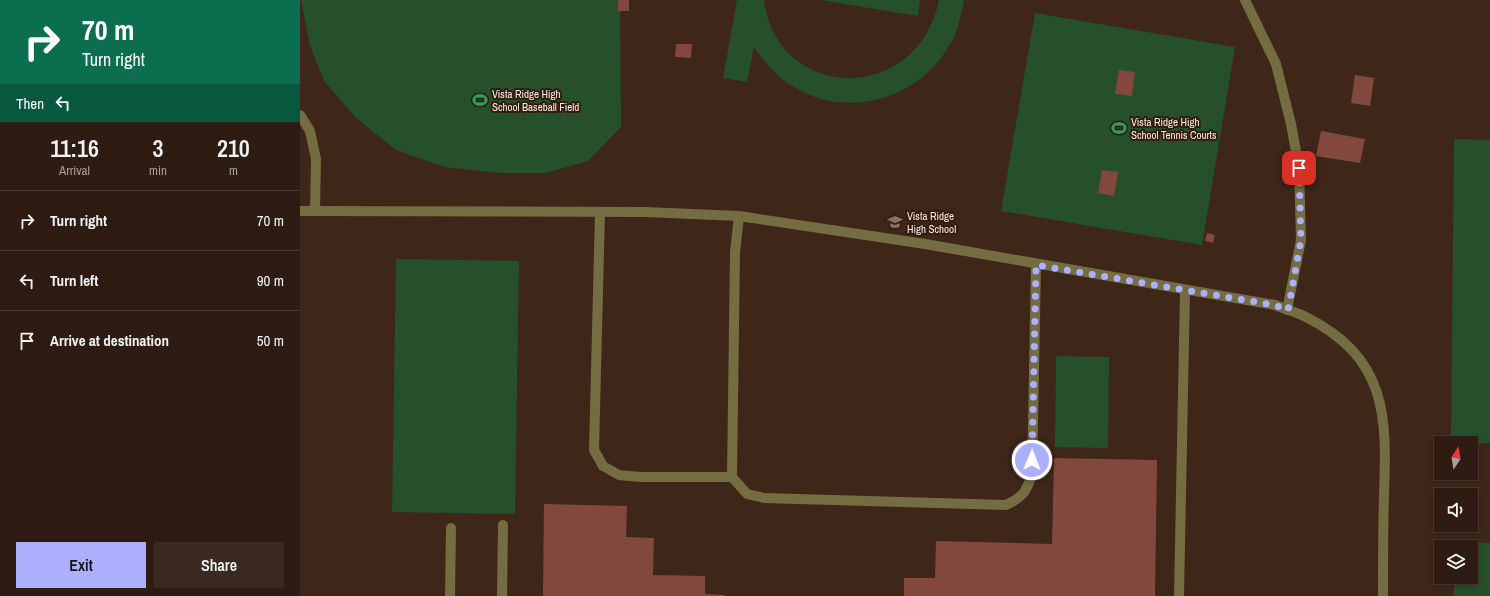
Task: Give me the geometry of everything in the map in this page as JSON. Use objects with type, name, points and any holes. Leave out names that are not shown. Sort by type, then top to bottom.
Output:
[{"type":"lane","points":[[1245,0],[1276,64],[1291,124],[1299,168],[1301,240],[1288,310]]},
{"type":"lane","points":[[300,115],[310,131],[316,159],[315,210]]},
{"type":"lane","points":[[300,210],[600,212],[739,216],[925,244],[1036,265],[1274,305],[1305,316],[1330,331],[1352,351],[1369,372],[1379,394],[1384,421],[1386,457],[1382,596]]},
{"type":"lane","points":[[600,212],[594,450],[603,466],[619,475],[640,477],[732,477]]},
{"type":"lane","points":[[739,216],[735,252],[732,477],[747,494],[764,498],[1006,505],[1019,499],[1027,489],[1032,475],[1036,265]]},
{"type":"lane","points":[[1180,596],[1184,290]]},
{"type":"lane","points":[[502,596],[503,525]]},
{"type":"lane","points":[[450,596],[451,528]]},
{"type":"green space","name":"Vista Ridge High School Baseball Field","points":[[301,0],[620,0],[621,127],[588,161],[546,173],[501,173],[444,167],[396,150],[356,118],[324,81],[310,46]]},
{"type":"green space","points":[[737,0],[764,0],[774,33],[793,58],[819,73],[848,78],[877,74],[904,59],[926,35],[939,0],[964,0],[955,35],[936,65],[919,80],[900,91],[879,99],[857,103],[835,102],[813,96],[792,86],[771,69],[754,47],[747,82],[723,78]]},
{"type":"green space","points":[[820,0],[920,0],[918,16]]},
{"type":"green space","name":"Vista Ridge High School Tennis Courts","points":[[1035,13],[1235,47],[1202,245],[1001,211]]},
{"type":"green space","points":[[1454,139],[1490,140],[1490,443],[1478,443],[1478,436],[1451,436]]},
{"type":"green space","points":[[396,259],[519,261],[515,514],[392,512]]},
{"type":"green space","points":[[1056,356],[1109,357],[1108,448],[1055,447]]},
{"type":"green space","points":[[1478,543],[1490,543],[1490,596],[1454,596],[1454,584],[1478,584]]},
{"type":"building","points":[[618,0],[629,0],[629,11],[618,11]]},
{"type":"building","points":[[676,44],[692,44],[691,58],[675,57]]},
{"type":"building","points":[[1119,70],[1135,72],[1132,96],[1115,94]]},
{"type":"building","points":[[1355,75],[1374,78],[1370,106],[1351,103]]},
{"type":"building","points":[[1321,131],[1365,139],[1360,163],[1316,156]]},
{"type":"building","points":[[1102,170],[1118,172],[1114,196],[1098,193]]},
{"type":"building","points":[[1207,233],[1215,235],[1213,243],[1205,241]]},
{"type":"building","points":[[1054,458],[1157,460],[1155,596],[904,596],[904,578],[935,578],[936,541],[1052,544]]},
{"type":"building","points":[[544,504],[627,506],[626,537],[654,538],[653,575],[705,576],[705,594],[725,596],[543,596]]},
{"type":"place","name":"Vista Ridge High School Baseball Field","points":[[480,100]]},
{"type":"place","name":"Vista Ridge High School Tennis Courts","points":[[1119,128]]},
{"type":"place","name":"Vista Ridge High School","points":[[895,222]]},
{"type":"route","points":[[1032,460],[1036,265],[1274,305],[1288,310],[1301,240],[1299,168]]}]
